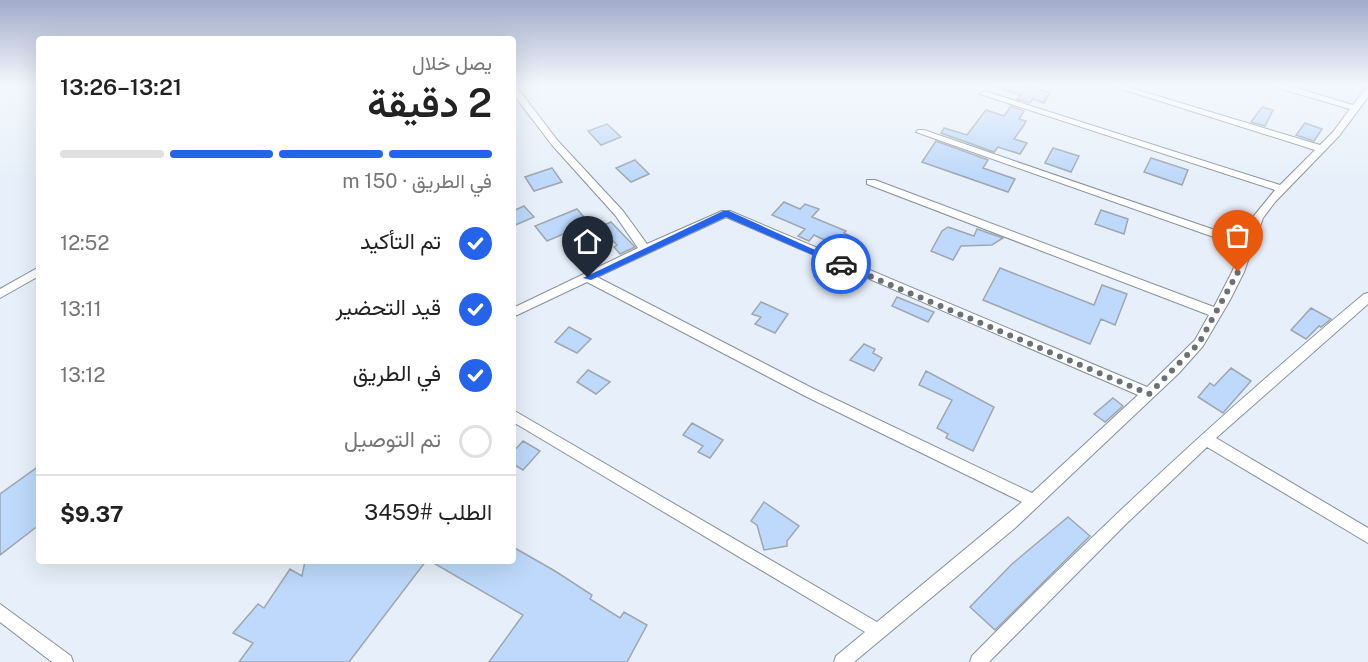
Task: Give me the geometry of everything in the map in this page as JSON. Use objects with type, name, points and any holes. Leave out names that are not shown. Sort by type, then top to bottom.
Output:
[{"type":"street","points":[[534,116],[555,143],[619,213],[645,249]]},
{"type":"street","points":[[1053,116],[1282,189]]},
{"type":"street","points":[[1214,116],[1322,149]]},
{"type":"street","points":[[842,662],[1010,523],[1149,394],[1199,343],[1238,272],[1258,217],[1322,149],[1349,116]]},
{"type":"street","points":[[921,132],[1247,245]]},
{"type":"street","points":[[871,182],[1216,313]]},
{"type":"street","points":[[516,312],[719,214],[733,215],[991,328],[1149,394]]},
{"type":"street","points":[[0,294],[36,273]]},
{"type":"street","points":[[588,278],[698,338],[1034,501]]},
{"type":"street","points":[[978,662],[1088,550],[1206,439],[1368,297]]},
{"type":"street","points":[[516,417],[878,630]]},
{"type":"street","points":[[1206,439],[1368,536]]},
{"type":"street","points":[[2,618],[65,662]]},
{"type":"building","points":[[982,116],[1021,116],[1019,119],[1026,121],[1014,139],[1027,143],[1020,154],[998,147],[994,152],[941,133],[944,128],[967,135]]},
{"type":"building","points":[[1255,116],[1270,116],[1265,126],[1251,122]]},
{"type":"building","points":[[1305,123],[1322,129],[1314,141],[1296,135]]},
{"type":"building","points":[[607,124],[621,137],[601,145],[588,131]]},
{"type":"building","points":[[936,141],[988,160],[983,168],[1015,179],[1008,192],[922,162]]},
{"type":"building","points":[[1053,148],[1079,156],[1071,172],[1045,163]]},
{"type":"building","points":[[1151,158],[1188,170],[1182,185],[1144,172]]},
{"type":"building","points":[[635,160],[649,174],[631,182],[616,168]]},
{"type":"building","points":[[552,168],[562,182],[534,191],[525,177]]},
{"type":"building","points":[[784,202],[800,209],[805,204],[819,209],[812,217],[846,231],[844,233],[850,236],[848,238],[858,242],[850,252],[814,235],[809,241],[798,236],[805,229],[772,215]]},
{"type":"building","points":[[524,206],[534,217],[516,225],[516,210]]},
{"type":"building","points":[[577,209],[589,223],[547,241],[535,226]]},
{"type":"building","points":[[1101,210],[1128,219],[1124,234],[1095,224]]},
{"type":"building","points":[[611,222],[635,247],[620,254],[614,247],[617,245],[600,227]]},
{"type":"building","points":[[948,227],[974,236],[977,229],[1003,238],[992,245],[961,246],[953,260],[931,251],[942,231]]},
{"type":"building","points":[[1000,268],[1094,305],[1102,285],[1127,294],[1115,325],[1101,319],[1090,344],[983,300]]},
{"type":"building","points":[[897,297],[934,312],[928,322],[892,306]]},
{"type":"building","points":[[761,302],[788,314],[775,333],[755,324],[761,317],[752,314]]},
{"type":"building","points":[[1311,308],[1331,319],[1321,327],[1319,326],[1306,339],[1291,330]]},
{"type":"building","points":[[569,327],[591,339],[577,353],[555,342]]},
{"type":"building","points":[[864,344],[875,349],[873,353],[882,358],[874,371],[850,360]]},
{"type":"building","points":[[1231,368],[1251,381],[1223,413],[1198,397],[1210,383],[1214,386]]},
{"type":"building","points":[[588,370],[610,382],[596,394],[577,382]]},
{"type":"building","points":[[926,371],[994,407],[973,451],[946,438],[948,434],[937,428],[952,400],[919,385]]},
{"type":"building","points":[[1113,398],[1123,406],[1105,422],[1094,414]]},
{"type":"building","points":[[692,423],[723,440],[710,458],[698,452],[703,446],[683,435]]},
{"type":"building","points":[[523,441],[540,451],[523,470],[516,466],[516,449]]},
{"type":"building","points":[[36,468],[36,527],[0,555],[0,494]]},
{"type":"building","points":[[764,502],[799,526],[787,541],[787,546],[764,550],[757,525],[751,521]]},
{"type":"building","points":[[1068,517],[1090,536],[995,630],[970,607],[1012,564]]},
{"type":"building","points":[[516,549],[592,595],[590,599],[620,618],[624,612],[647,625],[627,662],[489,662],[523,615],[435,564],[516,564]]},
{"type":"building","points":[[304,564],[424,564],[349,662],[239,662],[253,643],[233,633],[258,604],[264,608],[290,569],[302,576]]},
{"type":"way so far","points":[[841,264],[1149,394],[1199,343],[1238,272]]},
{"type":"route","points":[[588,278],[719,214],[726,213],[841,264]]}]
